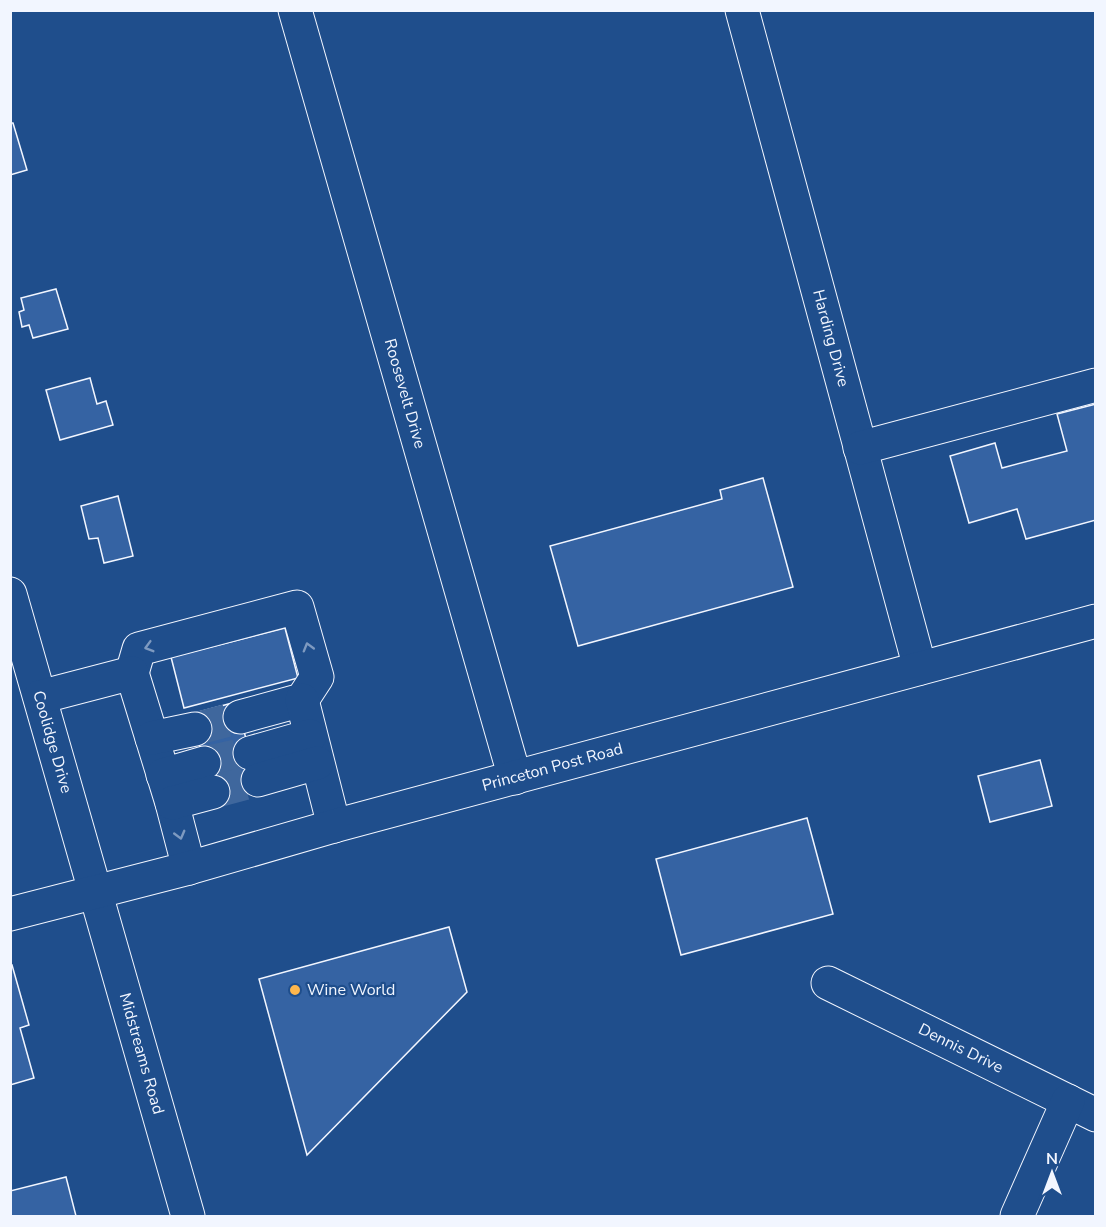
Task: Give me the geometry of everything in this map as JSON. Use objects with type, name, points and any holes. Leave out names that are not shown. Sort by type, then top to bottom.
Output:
[{"type":"street","name":"Roosevelt Drive","points":[[295,10],[515,778]]},
{"type":"street","name":"Harding Drive","points":[[742,10],[920,668]]},
{"type":"street","points":[[860,448],[1095,385]]},
{"type":"street","name":"Coolidge Drive","points":[[10,594],[96,891]]},
{"type":"street","points":[[189,868],[132,673],[139,649],[297,607],[317,677],[302,700],[240,717]]},
{"type":"street","name":"Princeton Post Road","points":[[10,914],[189,868],[333,826],[1095,621]]},
{"type":"street","points":[[40,697],[132,673]]},
{"type":"street","points":[[302,700],[333,826]]},
{"type":"street","points":[[152,738],[195,729]]},
{"type":"street","points":[[254,766],[314,750]]},
{"type":"street","points":[[167,789],[208,778]]},
{"type":"street","name":"Midstreams Road","points":[[96,891],[188,1216]]},
{"type":"street","name":"Dennis Drive","points":[[828,983],[1082,1108]]},
{"type":"street","points":[[1017,1216],[1082,1108]]},
{"type":"building","points":[[10,123],[13,123],[27,170],[10,175]]},
{"type":"building","points":[[56,289],[68,329],[33,338],[29,325],[22,327],[19,312],[24,310],[21,298]]},
{"type":"building","points":[[90,378],[97,404],[106,401],[113,425],[60,440],[46,390]]},
{"type":"building","points":[[1096,404],[1096,520],[1026,539],[1017,509],[969,523],[950,456],[995,443],[1002,468],[1067,451],[1057,414]]},
{"type":"building","points":[[763,478],[793,587],[578,646],[550,546],[722,499],[720,490]]},
{"type":"building","points":[[118,496],[133,556],[104,563],[98,538],[89,539],[81,506]]},
{"type":"building","points":[[285,628],[298,678],[184,708],[171,657]]},
{"type":"building","points":[[236,702],[260,790],[215,803],[191,714]]},
{"type":"building","points":[[1040,760],[1052,806],[990,822],[978,776]]},
{"type":"building","points":[[807,818],[833,914],[681,955],[656,859]]},
{"type":"building","points":[[449,927],[467,992],[307,1155],[259,979]]},
{"type":"building","points":[[12,965],[29,1025],[20,1028],[34,1078],[10,1085],[10,966]]},
{"type":"building","points":[[66,1177],[76,1216],[10,1216],[10,1191]]},
{"type":"tunnel","points":[[195,729],[240,717]]},
{"type":"tunnel","points":[[204,763],[250,753]]},
{"type":"tunnel","points":[[213,792],[258,780]]},
{"type":"place","name":"Wine World","points":[[295,990]]}]
